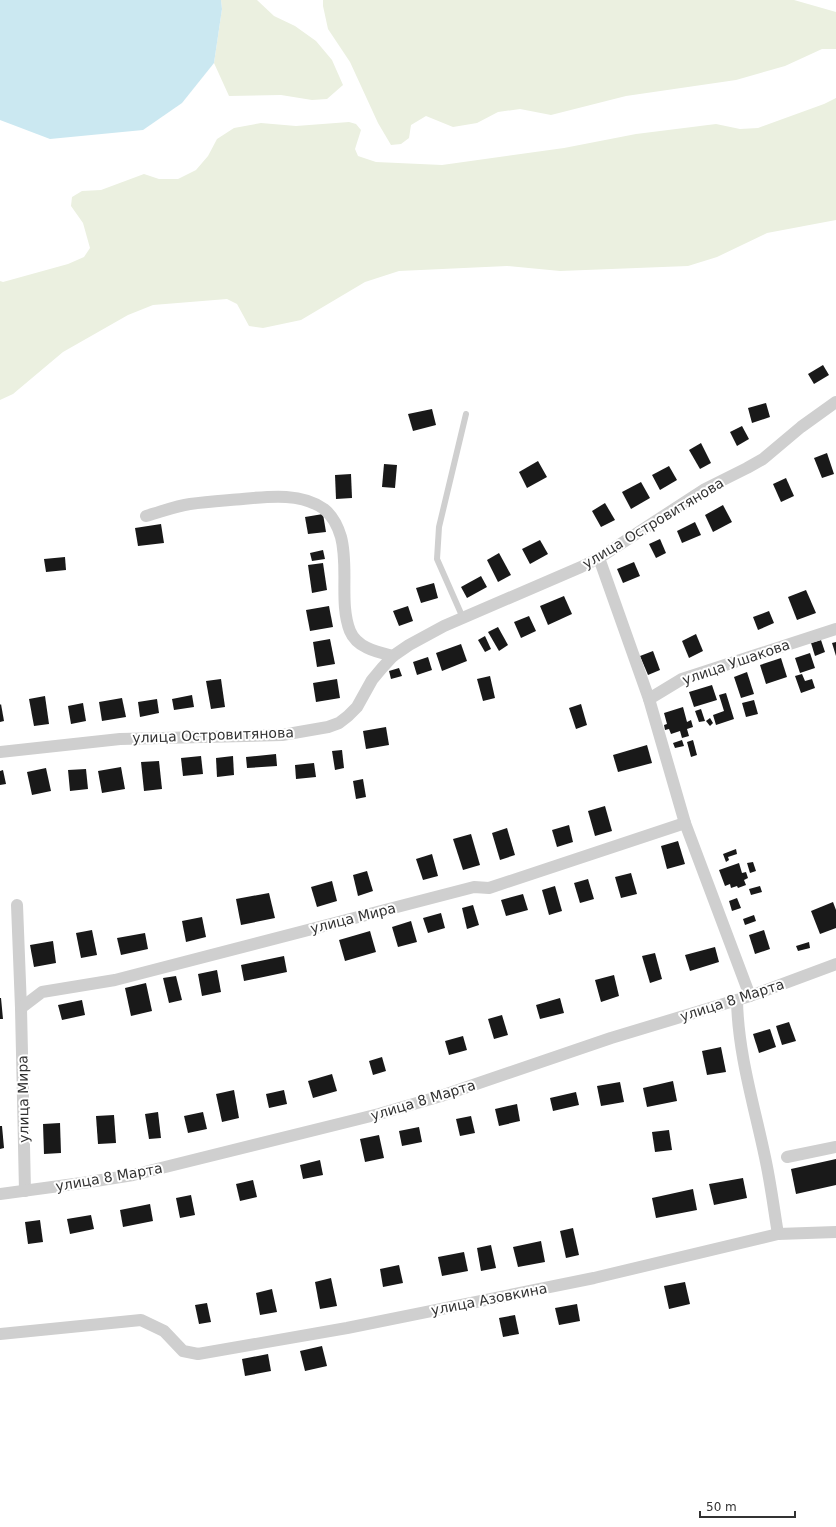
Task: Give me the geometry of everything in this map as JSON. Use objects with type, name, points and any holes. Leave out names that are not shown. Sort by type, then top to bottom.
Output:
[{"type":"street","name":"улица Островитянова","points":[[0,752],[120,739],[282,735],[339,723],[357,707],[372,680],[393,656],[427,634],[599,558],[698,493],[763,458],[801,427],[836,402]]},
{"type":"street","points":[[146,516],[189,504],[272,496],[293,498],[315,504],[325,510],[332,517],[337,525],[341,537],[344,552],[346,612],[351,632],[359,643],[374,651],[393,656]]},
{"type":"street","points":[[599,558],[649,699],[685,823],[750,996]]},
{"type":"street","name":"улица Ушакова","points":[[649,699],[682,679],[836,629]]},
{"type":"street","name":"улица Мира","points":[[21,1008],[42,992],[115,980],[474,887],[489,888],[685,823]]},
{"type":"street","name":"улица Мира","points":[[17,905],[25,1191]]},
{"type":"street","name":"улица 8 Марта","points":[[0,1194],[89,1182],[133,1174],[379,1114],[441,1096],[611,1038],[750,996],[836,964]]},
{"type":"street","points":[[737,1000],[740,1043],[766,1162],[778,1234]]},
{"type":"street","points":[[787,1157],[836,1147]]},
{"type":"street","name":"улица Азовкина","points":[[0,1334],[141,1320],[164,1331],[183,1351],[198,1354],[347,1328],[594,1278],[778,1234],[836,1232]]},
{"type":"lane","points":[[463,618],[437,559],[439,527],[466,414]]},
{"type":"green space","points":[[221,0],[257,0],[274,16],[295,26],[316,41],[332,60],[343,85],[327,99],[312,100],[281,95],[229,96],[214,63],[222,9]]},
{"type":"green space","points":[[323,0],[794,0],[836,12],[836,49],[822,49],[785,66],[736,80],[626,96],[551,115],[520,109],[498,112],[477,123],[453,127],[426,116],[411,125],[409,138],[401,144],[391,145],[378,123],[350,62],[328,29]]},
{"type":"green space","points":[[836,98],[836,220],[767,233],[717,257],[688,266],[560,271],[507,266],[399,271],[365,282],[301,320],[263,328],[249,326],[237,304],[227,299],[153,305],[128,315],[63,352],[13,394],[0,400],[0,281],[3,282],[68,264],[84,257],[90,248],[83,223],[71,206],[72,197],[82,191],[101,190],[144,174],[159,179],[178,179],[196,170],[208,156],[217,139],[234,128],[261,123],[296,126],[349,122],[356,124],[361,130],[355,149],[358,156],[376,162],[442,165],[564,148],[636,134],[716,124],[740,129],[758,128],[824,104]]},
{"type":"water","points":[[0,0],[221,0],[222,9],[214,63],[182,103],[143,130],[50,139],[0,120]]},
{"type":"building","points":[[823,365],[829,375],[814,384],[808,374]]},
{"type":"building","points":[[766,403],[770,417],[752,423],[748,408]]},
{"type":"building","points":[[432,409],[436,425],[413,431],[408,414]]},
{"type":"building","points":[[742,426],[749,439],[737,446],[730,432]]},
{"type":"building","points":[[701,443],[711,463],[700,469],[689,450]]},
{"type":"building","points":[[827,453],[834,474],[822,478],[814,458]]},
{"type":"building","points":[[538,461],[547,477],[527,488],[519,472]]},
{"type":"building","points":[[384,464],[397,465],[395,488],[382,487]]},
{"type":"building","points":[[669,466],[677,480],[660,490],[652,475]]},
{"type":"building","points":[[351,474],[352,498],[336,499],[335,475]]},
{"type":"building","points":[[786,478],[794,496],[781,502],[773,484]]},
{"type":"building","points":[[641,482],[650,498],[631,509],[622,492]]},
{"type":"building","points":[[605,503],[615,520],[601,527],[592,511]]},
{"type":"building","points":[[723,505],[732,522],[713,532],[705,515]]},
{"type":"building","points":[[323,514],[326,532],[308,534],[305,517]]},
{"type":"building","points":[[695,522],[701,535],[682,543],[677,531]]},
{"type":"building","points":[[161,524],[164,543],[138,546],[135,528]]},
{"type":"building","points":[[660,539],[666,553],[656,558],[649,544]]},
{"type":"building","points":[[540,540],[548,554],[530,564],[522,549]]},
{"type":"building","points":[[323,550],[325,559],[312,561],[310,553]]},
{"type":"building","points":[[499,553],[511,575],[498,582],[487,560]]},
{"type":"building","points":[[65,557],[66,570],[46,572],[44,559]]},
{"type":"building","points":[[634,562],[640,576],[623,583],[617,569]]},
{"type":"building","points":[[323,563],[327,590],[312,593],[308,565]]},
{"type":"building","points":[[481,576],[487,587],[467,598],[461,587]]},
{"type":"building","points":[[434,583],[438,598],[421,603],[416,588]]},
{"type":"building","points":[[806,590],[816,613],[797,620],[788,597]]},
{"type":"building","points":[[564,596],[572,614],[548,625],[540,606]]},
{"type":"building","points":[[329,606],[333,627],[310,631],[306,610]]},
{"type":"building","points":[[408,606],[413,621],[399,626],[393,611]]},
{"type":"building","points":[[769,611],[774,623],[758,630],[753,617]]},
{"type":"building","points":[[529,616],[536,631],[521,638],[514,622]]},
{"type":"building","points":[[498,627],[508,645],[499,651],[488,632]]},
{"type":"building","points":[[696,634],[703,651],[689,658],[682,641]]},
{"type":"building","points":[[485,636],[491,649],[485,652],[478,640]]},
{"type":"building","points":[[330,639],[335,664],[317,667],[313,642]]},
{"type":"building","points":[[821,640],[825,652],[815,656],[811,643]]},
{"type":"building","points":[[836,642],[836,656],[832,643]]},
{"type":"building","points":[[461,644],[467,661],[442,671],[436,653]]},
{"type":"building","points":[[653,651],[660,670],[648,675],[640,656]]},
{"type":"building","points":[[810,653],[815,668],[800,673],[795,658]]},
{"type":"building","points":[[428,657],[432,670],[417,675],[413,662]]},
{"type":"building","points":[[781,658],[787,677],[766,684],[760,665]]},
{"type":"building","points":[[399,668],[402,676],[391,679],[389,671]]},
{"type":"building","points":[[747,672],[754,694],[741,698],[734,677]]},
{"type":"building","points":[[802,674],[805,681],[812,679],[815,688],[801,693],[795,676]]},
{"type":"building","points":[[490,676],[495,698],[483,701],[477,679]]},
{"type":"building","points":[[221,679],[225,707],[211,709],[206,681]]},
{"type":"building","points":[[337,679],[340,698],[316,702],[313,683]]},
{"type":"building","points":[[712,685],[717,700],[694,707],[689,692]]},
{"type":"building","points":[[726,693],[734,719],[716,725],[713,715],[724,711],[719,695]]},
{"type":"building","points":[[192,695],[194,707],[174,710],[172,699]]},
{"type":"building","points":[[45,696],[49,724],[34,726],[29,699]]},
{"type":"building","points":[[122,698],[126,717],[102,721],[99,702]]},
{"type":"building","points":[[157,699],[159,713],[140,717],[138,702]]},
{"type":"building","points":[[754,700],[758,714],[746,717],[742,703]]},
{"type":"building","points":[[83,703],[86,721],[71,724],[68,706]]},
{"type":"building","points":[[1,704],[4,721],[0,722],[0,705]]},
{"type":"building","points":[[581,704],[587,725],[576,729],[569,708]]},
{"type":"building","points":[[683,707],[687,722],[691,720],[693,727],[687,729],[689,736],[682,738],[680,731],[671,734],[669,729],[665,730],[664,725],[667,724],[664,713]]},
{"type":"building","points":[[701,709],[705,721],[699,722],[695,711]]},
{"type":"building","points":[[710,718],[713,723],[710,726],[706,721]]},
{"type":"building","points":[[386,727],[389,745],[366,749],[363,731]]},
{"type":"building","points":[[682,740],[684,746],[675,748],[673,743]]},
{"type":"building","points":[[693,740],[697,755],[691,757],[687,742]]},
{"type":"building","points":[[647,745],[652,763],[618,772],[613,755]]},
{"type":"building","points":[[342,750],[344,768],[335,770],[332,751]]},
{"type":"building","points":[[276,754],[277,766],[247,768],[246,757]]},
{"type":"building","points":[[201,756],[203,774],[183,776],[181,758]]},
{"type":"building","points":[[233,756],[234,775],[217,777],[216,758]]},
{"type":"building","points":[[159,761],[162,789],[144,791],[141,762]]},
{"type":"building","points":[[314,763],[316,777],[296,779],[295,765]]},
{"type":"building","points":[[121,767],[125,789],[102,793],[98,771]]},
{"type":"building","points":[[46,768],[51,791],[32,795],[27,772]]},
{"type":"building","points":[[86,769],[88,789],[70,791],[68,770]]},
{"type":"building","points":[[3,770],[6,784],[0,785],[0,771]]},
{"type":"building","points":[[363,779],[366,797],[356,799],[353,781]]},
{"type":"building","points":[[605,806],[612,831],[595,836],[588,811]]},
{"type":"building","points":[[569,825],[573,842],[557,847],[552,830]]},
{"type":"building","points":[[507,828],[515,855],[500,860],[492,833]]},
{"type":"building","points":[[471,834],[480,865],[463,870],[453,839]]},
{"type":"building","points":[[678,841],[685,864],[667,869],[661,846]]},
{"type":"building","points":[[736,849],[737,854],[728,857],[729,860],[726,862],[723,854]]},
{"type":"building","points":[[432,854],[438,876],[423,880],[416,859]]},
{"type":"building","points":[[753,862],[756,871],[750,873],[747,863]]},
{"type":"building","points":[[739,863],[742,873],[746,872],[748,878],[744,880],[746,885],[738,888],[737,886],[731,888],[730,884],[725,886],[719,870]]},
{"type":"building","points":[[367,871],[373,891],[358,896],[353,875]]},
{"type":"building","points":[[631,873],[637,894],[621,898],[615,877]]},
{"type":"building","points":[[588,879],[594,899],[580,903],[574,883]]},
{"type":"building","points":[[332,881],[337,901],[317,907],[311,887]]},
{"type":"building","points":[[555,886],[562,911],[549,915],[542,890]]},
{"type":"building","points":[[760,886],[762,892],[751,895],[749,889]]},
{"type":"building","points":[[269,893],[275,918],[241,925],[236,899]]},
{"type":"building","points":[[523,894],[528,910],[506,916],[501,900]]},
{"type":"building","points":[[737,898],[741,908],[732,911],[729,901]]},
{"type":"building","points":[[833,902],[836,910],[836,928],[820,934],[811,911]]},
{"type":"building","points":[[473,905],[479,925],[467,929],[462,908]]},
{"type":"building","points":[[441,913],[445,928],[428,933],[423,918]]},
{"type":"building","points":[[754,915],[756,921],[745,925],[743,919]]},
{"type":"building","points":[[202,917],[206,937],[186,942],[182,921]]},
{"type":"building","points":[[411,921],[417,942],[398,947],[392,927]]},
{"type":"building","points":[[92,930],[97,955],[81,958],[76,933]]},
{"type":"building","points":[[764,930],[770,949],[755,954],[749,935]]},
{"type":"building","points":[[370,931],[376,952],[345,961],[339,940]]},
{"type":"building","points":[[145,933],[148,949],[121,955],[117,938]]},
{"type":"building","points":[[53,941],[56,963],[34,967],[30,945]]},
{"type":"building","points":[[809,942],[810,948],[798,951],[796,946]]},
{"type":"building","points":[[715,947],[719,962],[690,971],[685,955]]},
{"type":"building","points":[[655,953],[662,979],[650,983],[642,956]]},
{"type":"building","points":[[284,956],[287,972],[244,981],[241,965]]},
{"type":"building","points":[[217,970],[221,992],[202,996],[198,974]]},
{"type":"building","points":[[614,975],[619,996],[601,1002],[595,980]]},
{"type":"building","points":[[176,976],[182,1000],[169,1003],[163,978]]},
{"type":"building","points":[[146,983],[152,1011],[131,1016],[125,988]]},
{"type":"building","points":[[1,998],[3,1019],[0,1019]]},
{"type":"building","points":[[560,998],[564,1013],[540,1019],[536,1005]]},
{"type":"building","points":[[82,1000],[85,1015],[62,1020],[58,1005]]},
{"type":"building","points":[[502,1015],[508,1035],[494,1039],[488,1019]]},
{"type":"building","points":[[789,1022],[796,1041],[782,1045],[776,1026]]},
{"type":"building","points":[[770,1029],[776,1047],[759,1053],[753,1034]]},
{"type":"building","points":[[463,1036],[467,1050],[449,1055],[445,1041]]},
{"type":"building","points":[[721,1047],[726,1072],[707,1075],[702,1051]]},
{"type":"building","points":[[382,1057],[386,1071],[373,1075],[369,1061]]},
{"type":"building","points":[[332,1074],[337,1091],[313,1098],[308,1081]]},
{"type":"building","points":[[673,1081],[677,1101],[647,1107],[643,1088]]},
{"type":"building","points":[[620,1082],[624,1102],[601,1106],[597,1086]]},
{"type":"building","points":[[234,1090],[239,1118],[222,1122],[216,1094]]},
{"type":"building","points":[[284,1090],[287,1104],[269,1108],[266,1094]]},
{"type":"building","points":[[576,1092],[579,1105],[553,1111],[550,1098]]},
{"type":"building","points":[[517,1104],[520,1121],[499,1126],[495,1109]]},
{"type":"building","points":[[158,1112],[161,1138],[149,1139],[145,1114]]},
{"type":"building","points":[[203,1112],[207,1129],[188,1133],[184,1116]]},
{"type":"building","points":[[114,1115],[116,1143],[98,1144],[96,1116]]},
{"type":"building","points":[[471,1116],[475,1133],[460,1136],[456,1119]]},
{"type":"building","points":[[60,1123],[61,1153],[44,1154],[43,1124]]},
{"type":"building","points":[[0,1126],[2,1126],[4,1148],[0,1149]]},
{"type":"building","points":[[419,1127],[422,1142],[402,1146],[399,1131]]},
{"type":"building","points":[[669,1130],[672,1150],[655,1152],[652,1132]]},
{"type":"building","points":[[379,1135],[384,1158],[365,1162],[360,1139]]},
{"type":"building","points":[[836,1159],[836,1185],[796,1194],[791,1169]]},
{"type":"building","points":[[320,1160],[323,1175],[303,1179],[300,1165]]},
{"type":"building","points":[[743,1178],[747,1198],[714,1205],[709,1184]]},
{"type":"building","points":[[253,1180],[257,1197],[240,1201],[236,1184]]},
{"type":"building","points":[[693,1189],[697,1210],[656,1218],[652,1198]]},
{"type":"building","points":[[191,1195],[195,1215],[180,1218],[176,1198]]},
{"type":"building","points":[[150,1204],[153,1221],[123,1227],[120,1210]]},
{"type":"building","points":[[91,1215],[94,1229],[70,1234],[67,1219]]},
{"type":"building","points":[[40,1220],[43,1242],[28,1244],[25,1222]]},
{"type":"building","points":[[573,1228],[579,1255],[566,1258],[560,1231]]},
{"type":"building","points":[[541,1241],[545,1262],[518,1267],[513,1247]]},
{"type":"building","points":[[491,1245],[496,1268],[481,1271],[477,1248]]},
{"type":"building","points":[[464,1252],[468,1271],[442,1276],[438,1257]]},
{"type":"building","points":[[399,1265],[403,1283],[383,1287],[380,1269]]},
{"type":"building","points":[[331,1278],[337,1306],[320,1309],[315,1282]]},
{"type":"building","points":[[685,1282],[690,1304],[669,1309],[664,1286]]},
{"type":"building","points":[[272,1289],[277,1312],[260,1315],[256,1293]]},
{"type":"building","points":[[207,1303],[211,1322],[199,1324],[195,1305]]},
{"type":"building","points":[[577,1304],[580,1321],[559,1325],[555,1308]]},
{"type":"building","points":[[515,1315],[519,1334],[503,1337],[499,1318]]},
{"type":"building","points":[[322,1346],[327,1366],[305,1371],[300,1351]]},
{"type":"building","points":[[268,1354],[271,1371],[245,1376],[242,1359]]}]
